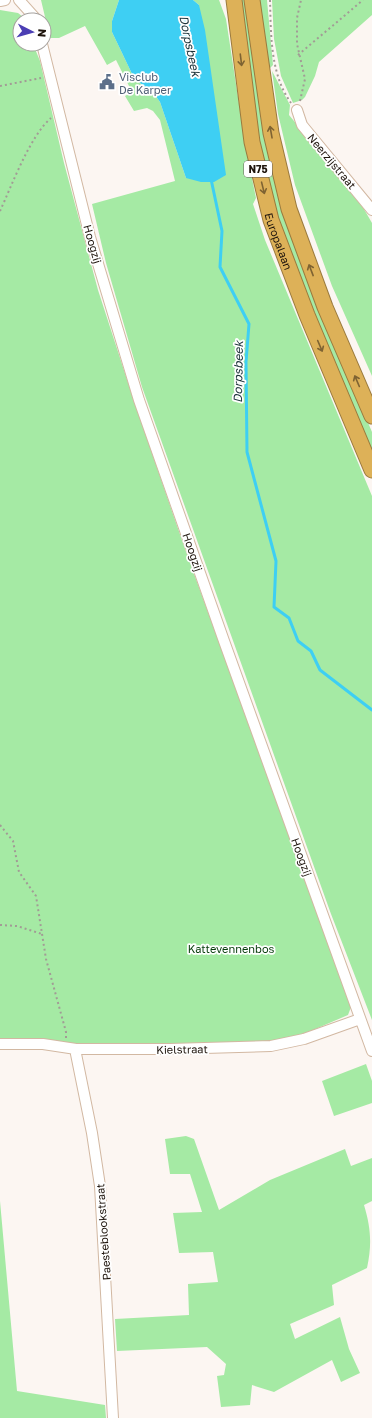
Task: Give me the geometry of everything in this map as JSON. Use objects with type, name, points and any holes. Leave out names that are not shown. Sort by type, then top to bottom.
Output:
[{"type":"highway","points":[[226,0],[236,21]]},
{"type":"highway","name":"Europalaan","points":[[234,0],[252,142],[271,220],[307,315],[372,470]]},
{"type":"highway","name":"Europalaan","points":[[252,0],[270,134],[288,209],[325,307],[372,416]]},
{"type":"street","points":[[0,1],[5,0]]},
{"type":"street","points":[[18,0],[29,12]]},
{"type":"street","name":"Hoogzij","points":[[44,52],[90,237],[139,400],[372,1051]]},
{"type":"street","name":"Neerzijstraat","points":[[296,105],[302,125],[372,210]]},
{"type":"street","name":"Kielstraat","points":[[0,1044],[43,1044],[75,1049],[170,1049],[271,1046],[304,1040],[360,1018]]},
{"type":"street","name":"Paesteblookstraat","points":[[75,1049],[92,1133],[100,1186],[113,1418]]},
{"type":"path","points":[[270,0],[271,38],[276,69],[282,84],[296,105]]},
{"type":"path","points":[[296,105],[305,79],[298,55],[297,44],[297,18],[301,0]]},
{"type":"path","points":[[298,55],[363,0]]},
{"type":"path","points":[[0,86],[50,76]]},
{"type":"path","points":[[0,211],[19,168],[35,137],[47,122],[59,112]]},
{"type":"path","points":[[0,825],[13,841],[19,872],[36,896],[46,959],[66,1032],[66,1042]]},
{"type":"path","points":[[0,925],[17,926],[42,934]]},
{"type":"green space","points":[[41,0],[119,0],[112,21],[112,32],[134,78],[155,95],[160,102],[186,178],[199,5],[193,0],[219,0],[226,19],[246,149],[256,198],[253,204],[265,240],[372,496],[372,1020],[331,914],[142,387],[106,263],[92,204],[175,181],[160,120],[153,111],[147,108],[134,111],[125,96],[132,92],[116,60],[107,65],[85,26],[59,38],[52,38],[52,12],[44,12]]},
{"type":"green space","points":[[238,0],[247,0],[259,94],[335,345],[372,432],[372,452],[320,329],[286,240],[273,200],[258,143]]},
{"type":"green space","points":[[259,0],[267,0],[273,65],[268,70]]},
{"type":"green space","points":[[272,0],[372,0],[372,15],[319,62],[315,76],[305,97],[302,100],[293,103],[281,76],[274,39]]},
{"type":"green space","name":"Kattevennenbos","points":[[0,10],[12,12],[12,52],[36,52],[40,61],[64,163],[98,290],[133,398],[184,546],[351,1007],[348,1015],[299,1036],[270,1042],[80,1044],[11,1038],[0,1040]]},
{"type":"green space","points":[[272,71],[290,105],[289,115],[357,197],[372,223],[372,376],[332,286],[295,185],[278,114]]},
{"type":"green space","points":[[366,1064],[372,1081],[372,1103],[334,1116],[322,1081]]},
{"type":"green space","points":[[186,1136],[194,1139],[219,1210],[270,1180],[345,1149],[351,1166],[372,1158],[372,1201],[364,1205],[370,1236],[370,1252],[367,1268],[332,1285],[334,1305],[290,1324],[295,1339],[340,1317],[349,1349],[360,1373],[341,1382],[332,1360],[274,1392],[252,1385],[250,1405],[221,1407],[217,1376],[224,1375],[226,1364],[207,1347],[117,1351],[115,1319],[189,1315],[188,1284],[218,1282],[213,1252],[179,1253],[173,1213],[202,1212],[190,1174],[170,1174],[165,1139]]},
{"type":"green space","points":[[0,1201],[17,1391],[105,1405],[106,1418],[0,1418]]},
{"type":"water","points":[[119,0],[193,0],[199,5],[205,30],[226,175],[214,182],[201,182],[186,178],[160,102],[155,95],[134,78],[112,32],[112,21]]},
{"type":"waterway","name":"Dorpsbeek","points":[[211,179],[222,231],[220,267],[249,324],[246,362],[247,452],[276,561],[274,607],[289,618],[298,641],[311,651],[320,670],[372,710]]},
{"type":"place","name":"Visclub De Karper","points":[[107,82]]}]
